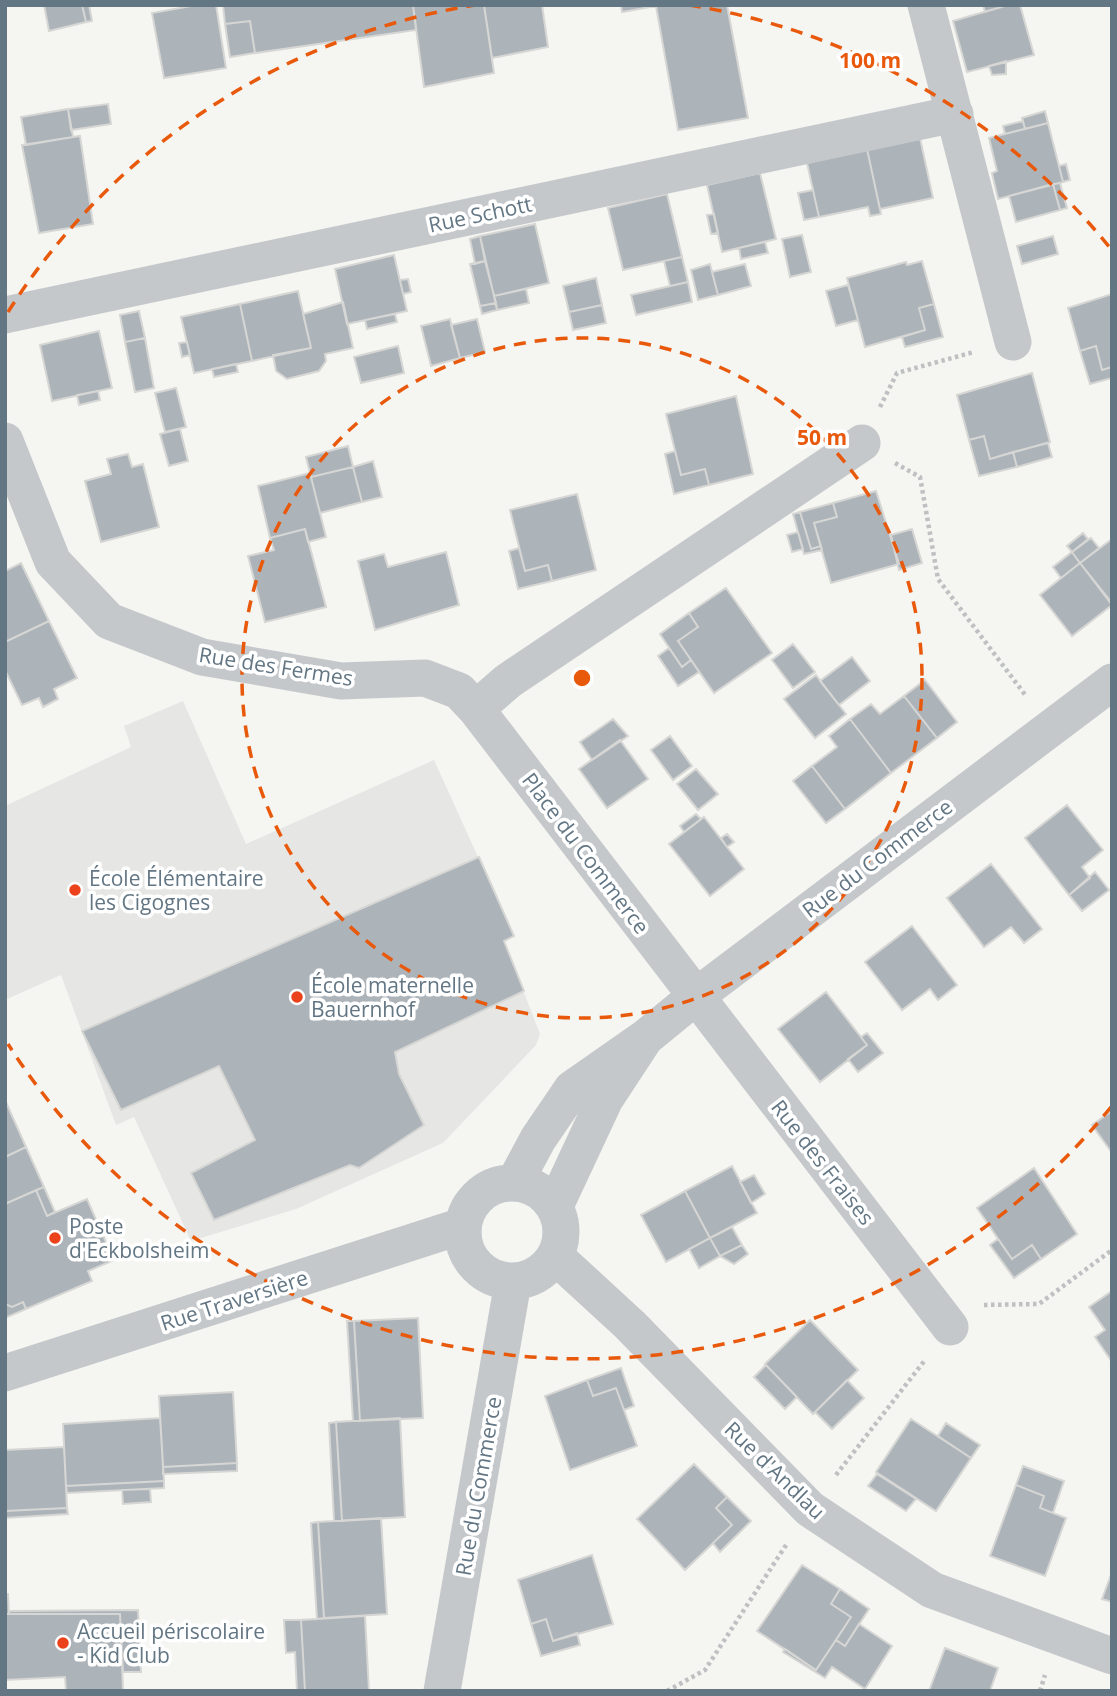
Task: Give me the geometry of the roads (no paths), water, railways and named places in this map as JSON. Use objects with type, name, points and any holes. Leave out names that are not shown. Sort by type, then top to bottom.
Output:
[{"type":"street","points":[[926,5],[1013,342]]},
{"type":"street","name":"Rue Schott","points":[[5,315],[955,114]]},
{"type":"street","name":"Rue des Fermes","points":[[5,441],[53,562],[109,621],[214,660],[341,681],[425,678],[459,691],[476,709]]},
{"type":"street","points":[[476,709],[508,681],[862,443]]},
{"type":"street","name":"Rue du Commerce","points":[[515,1182],[538,1139],[572,1089],[645,1038],[695,997],[1112,682]]},
{"type":"street","name":"Place du Commerce","points":[[476,709],[695,997]]},
{"type":"street","name":"Rue des Fraises","points":[[695,997],[950,1327]]},
{"type":"street","name":"Rue du Commerce","points":[[555,1206],[605,1099],[645,1038]]},
{"type":"street","points":[[515,1182],[539,1190],[555,1206],[562,1227],[556,1257],[542,1272],[513,1282],[488,1276],[468,1255],[462,1226],[471,1203],[496,1184],[515,1182]]},
{"type":"street","name":"Rue Traversière","points":[[5,1373],[462,1226]]},
{"type":"street","name":"Rue d'Andlau","points":[[556,1257],[630,1325],[810,1509],[932,1590],[1112,1656]]},
{"type":"street","name":"Rue du Commerce","points":[[442,1691],[513,1282]]},
{"type":"place","name":"École Élémentaire les Cigognes","points":[[75,890]]},
{"type":"place","name":"École maternelle Bauernhof","points":[[297,997]]},
{"type":"place","name":"Poste d'Eckbolsheim","points":[[55,1238]]},
{"type":"place","name":"Accueil périscolaire - Kid Club","points":[[63,1643]]}]
